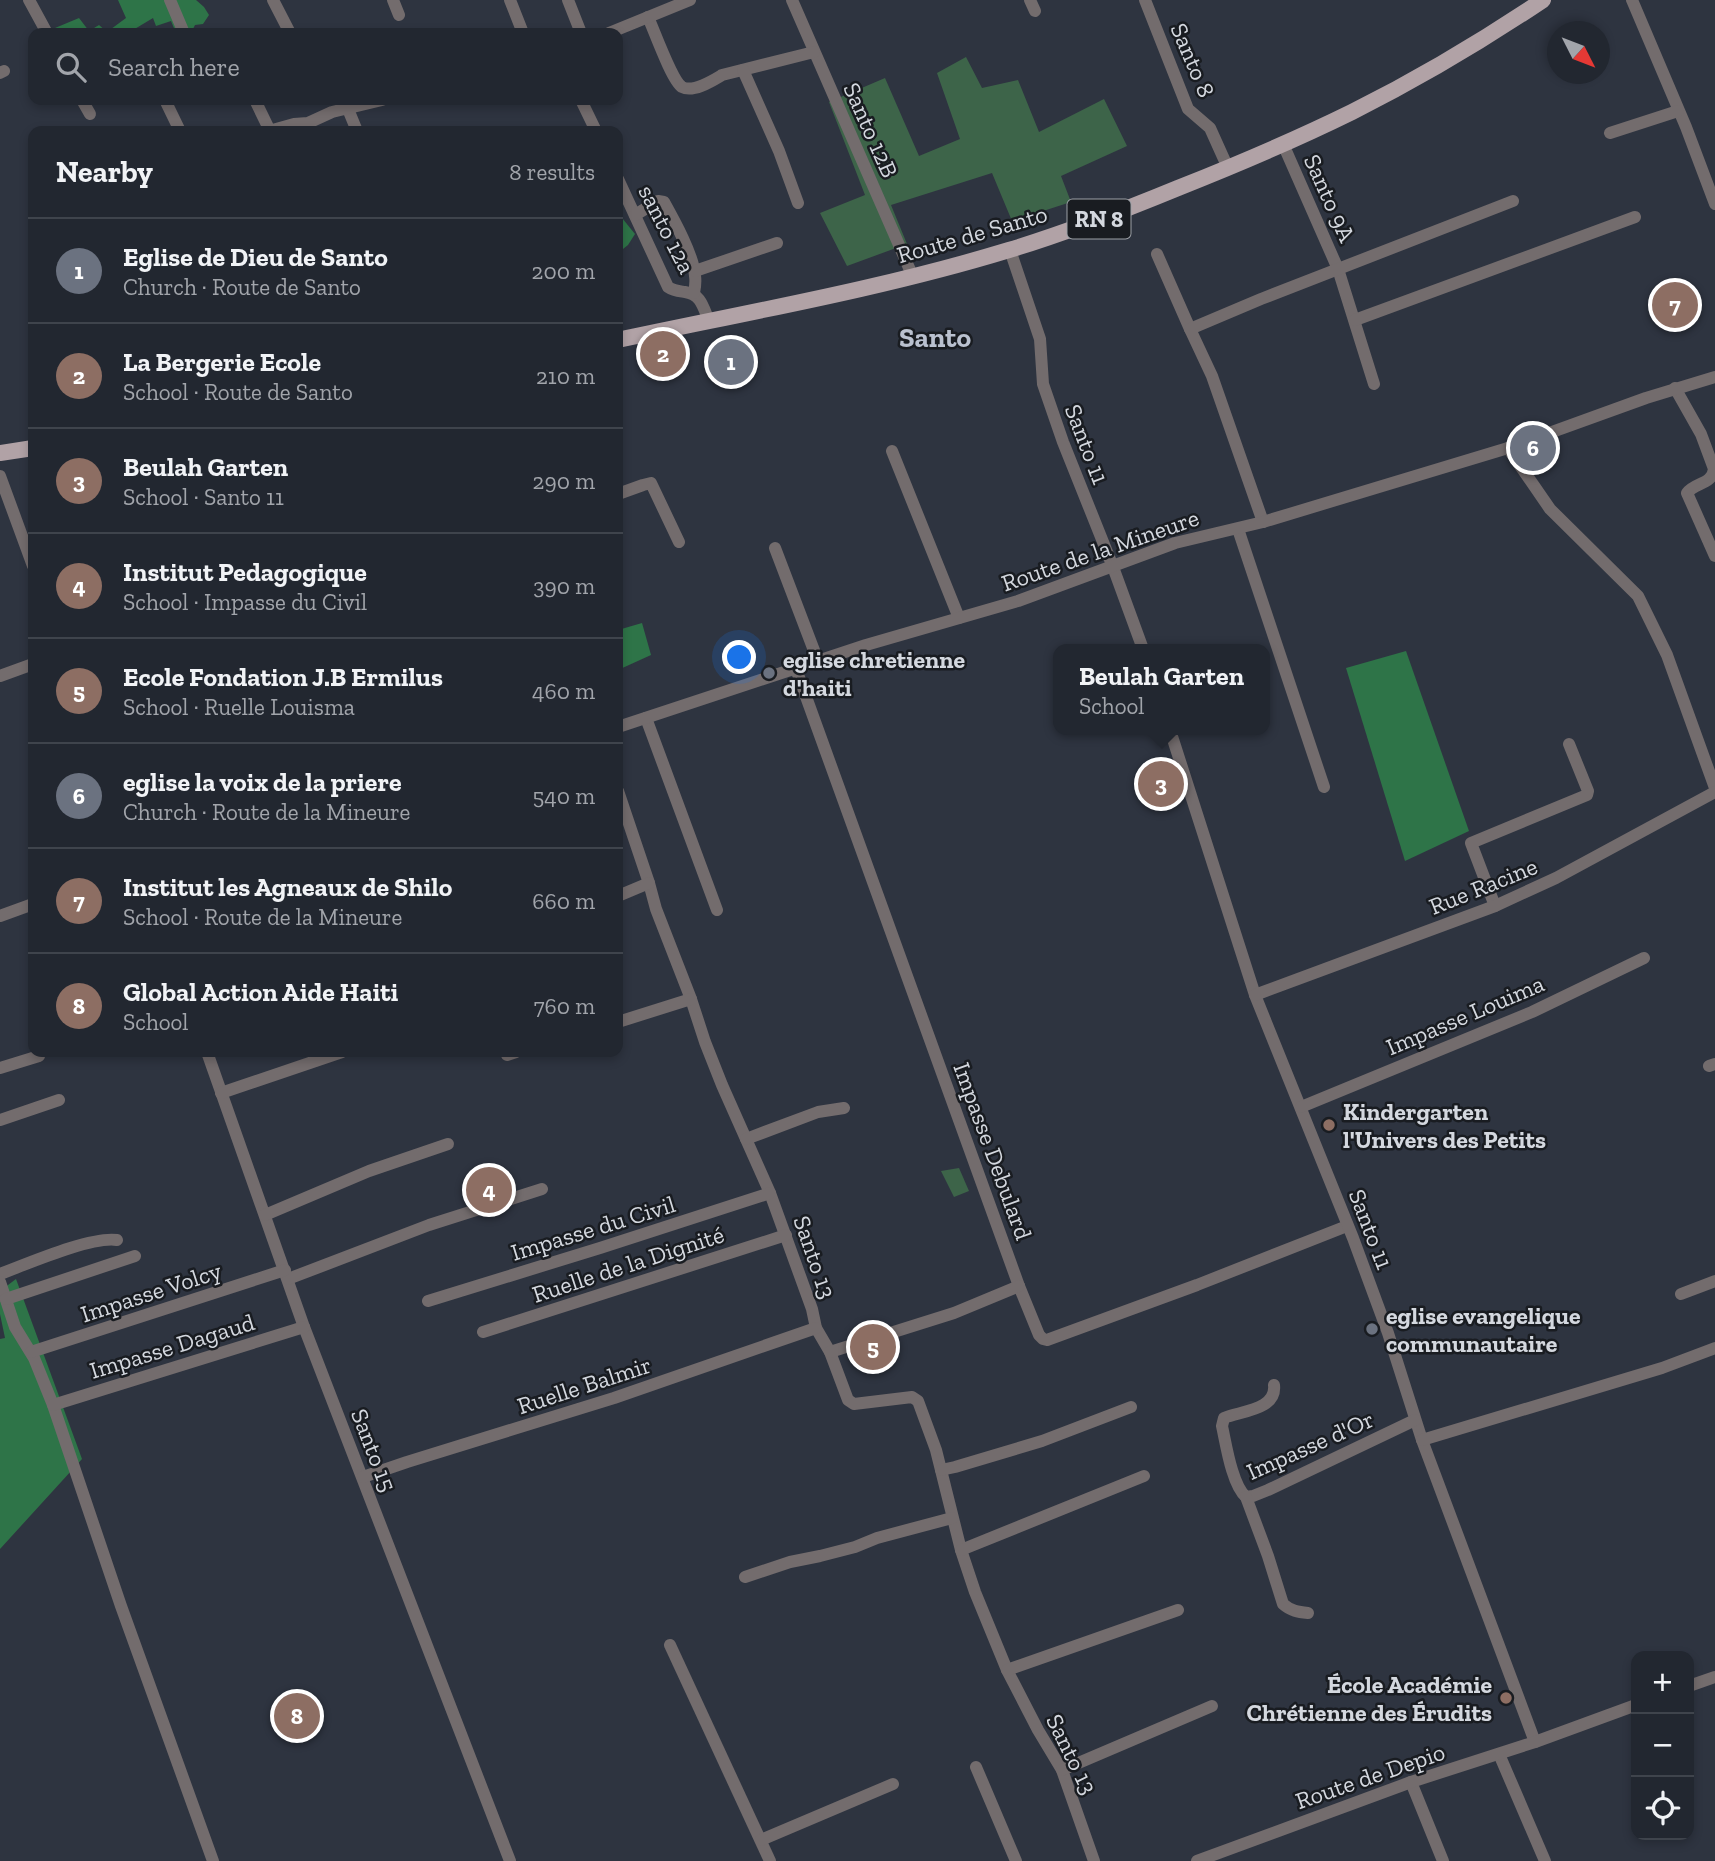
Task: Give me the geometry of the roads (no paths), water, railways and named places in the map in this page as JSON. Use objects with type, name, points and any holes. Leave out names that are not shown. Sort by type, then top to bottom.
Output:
[{"type":"main road","name":"Route de Santo","points":[[623,339],[802,303],[913,276],[1010,250],[1135,206],[1353,112],[1457,55],[1543,0]]},
{"type":"main road","points":[[0,453],[28,449]]},
{"type":"street","points":[[29,0],[44,28]]},
{"type":"street","points":[[170,0],[182,28]]},
{"type":"street","points":[[273,0],[287,28]]},
{"type":"street","points":[[393,0],[399,15]]},
{"type":"street","points":[[510,0],[521,28]]},
{"type":"street","points":[[568,0],[579,28]]},
{"type":"street","points":[[622,28],[648,18],[665,5],[690,0]]},
{"type":"street","name":"Santo 12B","points":[[792,0],[913,276]]},
{"type":"street","name":"Santo 8","points":[[1145,0],[1188,109],[1210,128],[1228,168]]},
{"type":"street","points":[[1632,0],[1715,204]]},
{"type":"street","points":[[648,18],[671,71],[684,88],[711,82],[722,75],[814,52]]},
{"type":"street","points":[[743,70],[799,203]]},
{"type":"street","points":[[85,105],[90,114]]},
{"type":"street","points":[[167,105],[178,126]]},
{"type":"street","points":[[257,105],[268,126]]},
{"type":"street","points":[[328,105],[332,112]]},
{"type":"street","points":[[286,126],[308,123],[332,112],[363,105]]},
{"type":"street","points":[[583,105],[594,126]]},
{"type":"street","points":[[348,109],[355,126]]},
{"type":"street","points":[[1610,133],[1678,111]]},
{"type":"street","name":"Santo 9A","points":[[1283,144],[1338,269],[1374,384]]},
{"type":"street","name":"santo 12a","points":[[623,190],[668,287],[672,291],[694,293],[709,321]]},
{"type":"street","points":[[635,215],[658,201],[664,202],[695,271],[694,293]]},
{"type":"street","points":[[1191,329],[1513,201]]},
{"type":"street","points":[[1355,320],[1635,217]]},
{"type":"street","points":[[695,271],[777,243]]},
{"type":"street","name":"Santo 11","points":[[1010,250],[1040,339],[1043,384],[1141,644]]},
{"type":"street","points":[[1157,254],[1212,376],[1263,522]]},
{"type":"street","name":"Route de la Mineure","points":[[623,725],[866,645],[1017,601],[1175,543],[1263,522],[1508,447],[1675,388],[1715,377]]},
{"type":"street","points":[[1675,388],[1701,434],[1714,469],[1709,480],[1687,493],[1715,556]]},
{"type":"street","points":[[1508,447],[1550,509],[1638,596],[1667,655],[1715,790]]},
{"type":"street","points":[[892,451],[959,618]]},
{"type":"street","points":[[0,476],[28,552]]},
{"type":"street","points":[[623,492],[651,484],[679,542]]},
{"type":"street","points":[[1238,529],[1324,787]]},
{"type":"street","points":[[775,548],[818,661]]},
{"type":"street","points":[[0,676],[28,666]]},
{"type":"street","name":"Impasse Debulard","points":[[796,669],[1020,1286],[1042,1339],[1047,1340],[1197,1285],[1347,1226]]},
{"type":"street","points":[[646,718],[718,910]]},
{"type":"street","name":"Santo 11","points":[[1172,735],[1255,995],[1388,1334],[1422,1440],[1535,1742]]},
{"type":"street","points":[[1495,906],[1471,844],[1587,795],[1588,791],[1569,744]]},
{"type":"street","name":"Rue Racine","points":[[1255,995],[1495,906],[1556,878],[1715,790]]},
{"type":"street","name":"Santo 13","points":[[623,806],[656,909],[705,1042],[770,1193],[812,1309],[816,1328],[830,1352],[850,1403],[912,1396],[915,1398],[936,1450],[952,1518],[975,1592],[1007,1671],[1062,1770],[1094,1861]]},
{"type":"street","points":[[623,894],[649,883]]},
{"type":"street","points":[[0,916],[28,906]]},
{"type":"street","name":"Impasse Louima","points":[[1301,1107],[1532,1012],[1644,958]]},
{"type":"street","points":[[623,1019],[691,999]]},
{"type":"street","points":[[0,1068],[36,1057]]},
{"type":"street","name":"Santo 15","points":[[209,1057],[304,1327],[510,1861]]},
{"type":"street","points":[[221,1093],[327,1057]]},
{"type":"street","points":[[0,1120],[59,1100]]},
{"type":"street","points":[[746,1139],[818,1112],[844,1108]]},
{"type":"street","points":[[265,1214],[369,1171],[448,1144]]},
{"type":"street","name":"Impasse Volcy","points":[[31,1352],[286,1275],[542,1189]]},
{"type":"street","name":"Impasse du Civil","points":[[428,1301],[770,1193]]},
{"type":"street","name":"Ruelle de la Dignité","points":[[483,1332],[786,1235]]},
{"type":"street","points":[[0,1274],[77,1246],[117,1240]]},
{"type":"street","points":[[6,1299],[135,1256]]},
{"type":"street","points":[[1681,1294],[1715,1281]]},
{"type":"street","points":[[0,1282],[15,1327],[31,1352],[53,1405],[212,1861]]},
{"type":"street","points":[[830,1352],[954,1312],[1020,1286]]},
{"type":"street","name":"Impasse Dagaud","points":[[53,1405],[304,1327]]},
{"type":"street","name":"Ruelle Balmir","points":[[362,1477],[600,1403],[816,1328]]},
{"type":"street","points":[[1422,1440],[1662,1368],[1715,1348]]},
{"type":"street","name":"Impasse d'Or","points":[[1275,1385],[1272,1400],[1265,1405],[1224,1418],[1222,1421],[1239,1490],[1246,1497],[1268,1490],[1415,1420]]},
{"type":"street","points":[[941,1470],[1042,1441],[1131,1407]]},
{"type":"street","points":[[961,1550],[1144,1476]]},
{"type":"street","points":[[1246,1497],[1283,1604],[1295,1612],[1308,1613]]},
{"type":"street","points":[[746,1577],[782,1564],[855,1547],[889,1534],[952,1518]]},
{"type":"street","points":[[1007,1671],[1178,1610]]},
{"type":"street","points":[[670,1645],[770,1861]]},
{"type":"street","points":[[1694,1684],[1715,1677]]},
{"type":"street","points":[[1062,1770],[1212,1706]]},
{"type":"street","name":"Route de Depio","points":[[1197,1861],[1411,1782],[1535,1742],[1631,1707]]},
{"type":"street","points":[[1499,1754],[1545,1861]]},
{"type":"street","points":[[976,1767],[1016,1861]]},
{"type":"street","points":[[1411,1782],[1443,1861]]},
{"type":"street","points":[[761,1840],[893,1784]]},
{"type":"place","name":"Institut les Agneaux de Shilo","points":[[1675,305]]},
{"type":"place","name":"La Bergerie Ecole","points":[[663,354]]},
{"type":"place","name":"Eglise de Dieu de Santo","points":[[731,362]]},
{"type":"place","name":"eglise la voix de la priere","points":[[1533,448]]},
{"type":"place","name":"eglise chretienne d'haiti","points":[[769,673]]},
{"type":"place","name":"Beulah Garten","points":[[1161,784]]},
{"type":"place","name":"Kindergarten l'Univers des Petits","points":[[1329,1125]]},
{"type":"place","name":"Institut Pedagogique","points":[[489,1190]]},
{"type":"place","name":"eglise evangelique communautaire","points":[[1372,1329]]},
{"type":"place","name":"Ecole Fondation J.B Ermilus","points":[[873,1347]]},
{"type":"place","name":"École Académie Chrétienne des Érudits","points":[[1506,1698]]},
{"type":"place","name":"Global Action Aide Haiti","points":[[297,1716]]},
{"type":"district","name":"Santo","points":[[935,337]]}]
